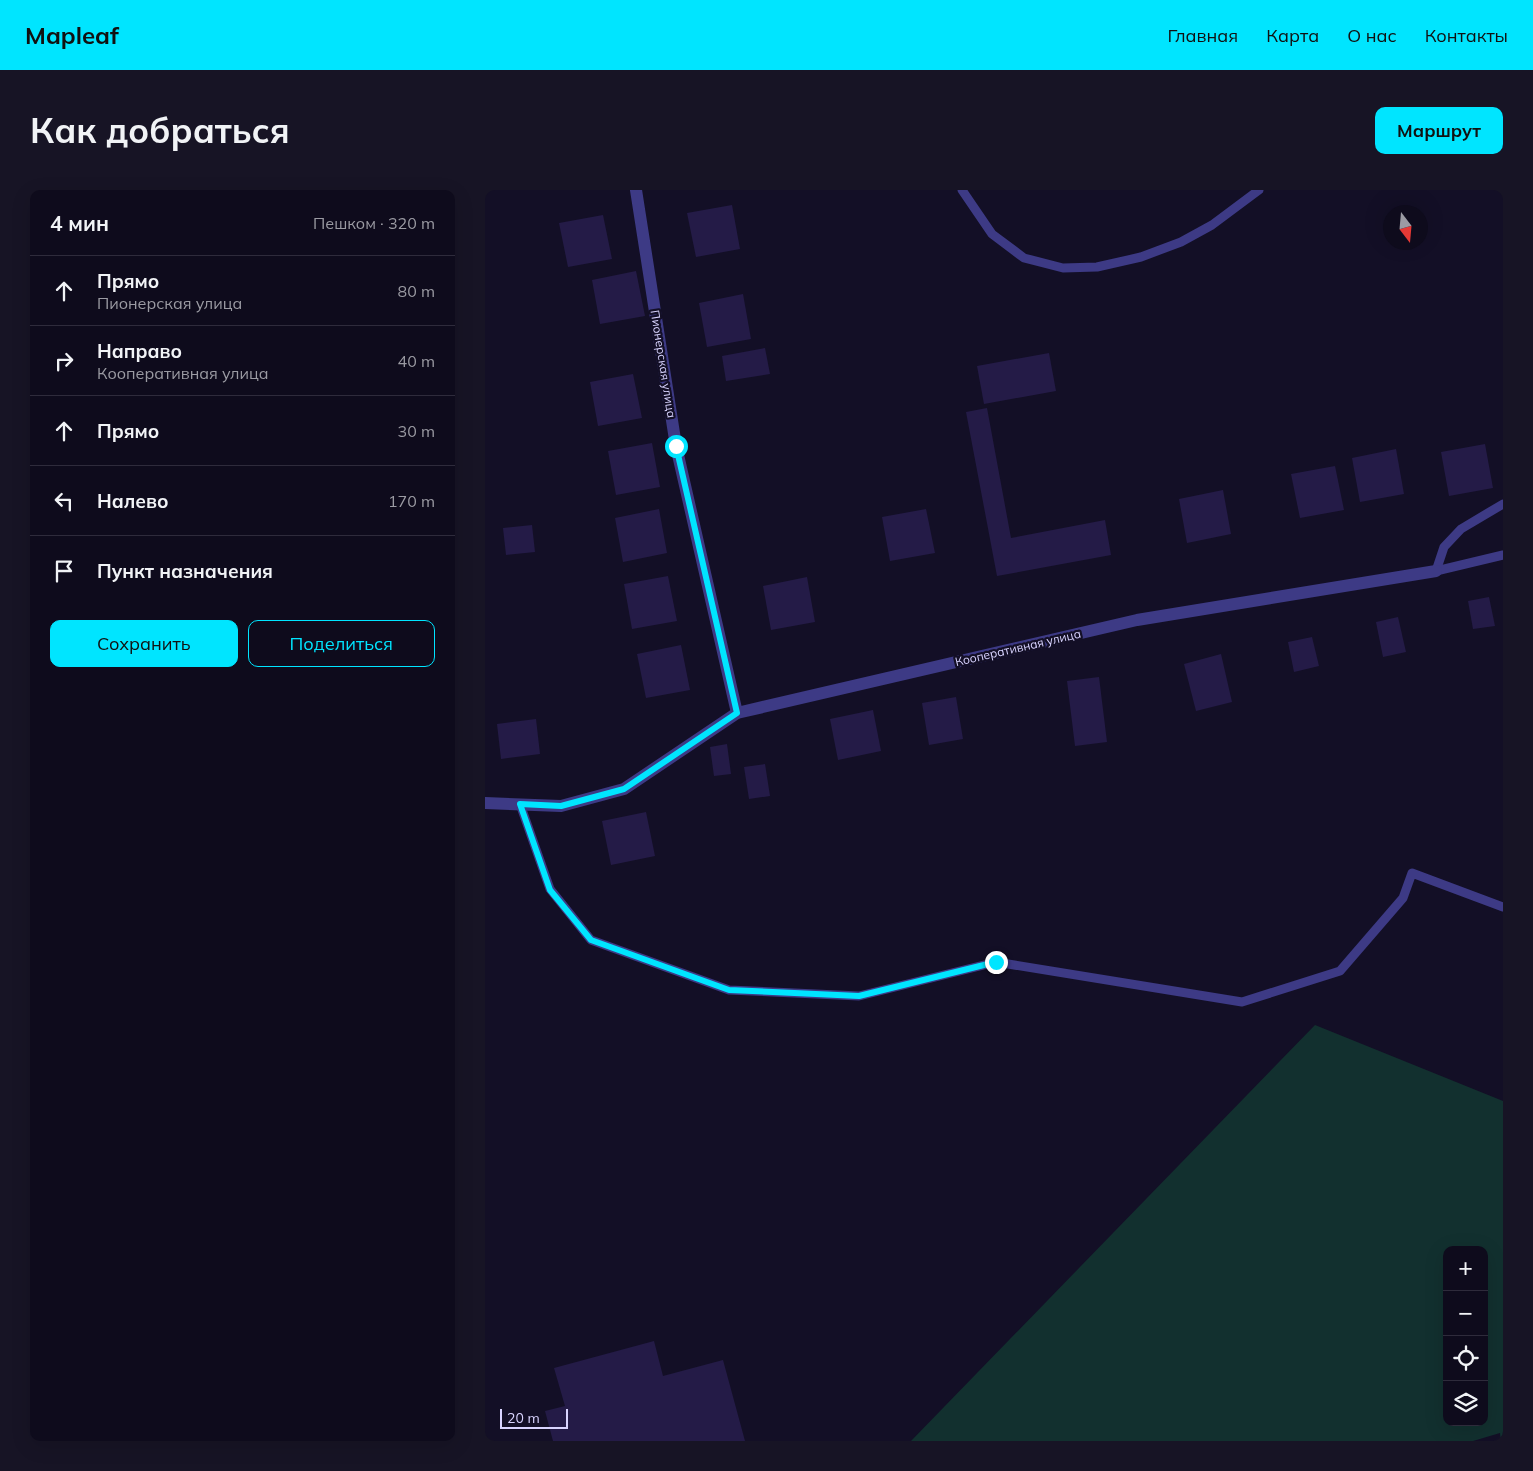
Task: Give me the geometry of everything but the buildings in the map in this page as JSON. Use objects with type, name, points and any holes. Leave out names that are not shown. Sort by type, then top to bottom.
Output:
[{"type":"street","name":"Пионерская улица","points":[[636,190],[676,446],[737,713]]},
{"type":"street","name":"Кооперативная улица","points":[[485,803],[561,806],[624,789],[737,713],[1137,620],[1436,571]]},
{"type":"lane","points":[[962,190],[991,234],[1024,258],[1063,268],[1097,267],[1141,257],[1181,242],[1212,226],[1259,190]]},
{"type":"lane","points":[[1436,571],[1444,548],[1461,529],[1503,504]]},
{"type":"lane","points":[[1436,571],[1503,555]]},
{"type":"lane","points":[[520,804],[550,890],[591,940],[729,990],[859,996],[996,962],[1242,1002],[1340,970],[1403,898],[1412,873],[1503,907]]},
{"type":"green space","points":[[1315,1025],[1503,1101],[1503,1441],[1501,1441],[1500,1433],[1473,1441],[911,1441]]},
{"type":"route","points":[[676,446],[737,713],[624,789],[561,806],[520,804],[550,890],[591,940],[729,990],[859,996],[996,962]]}]
